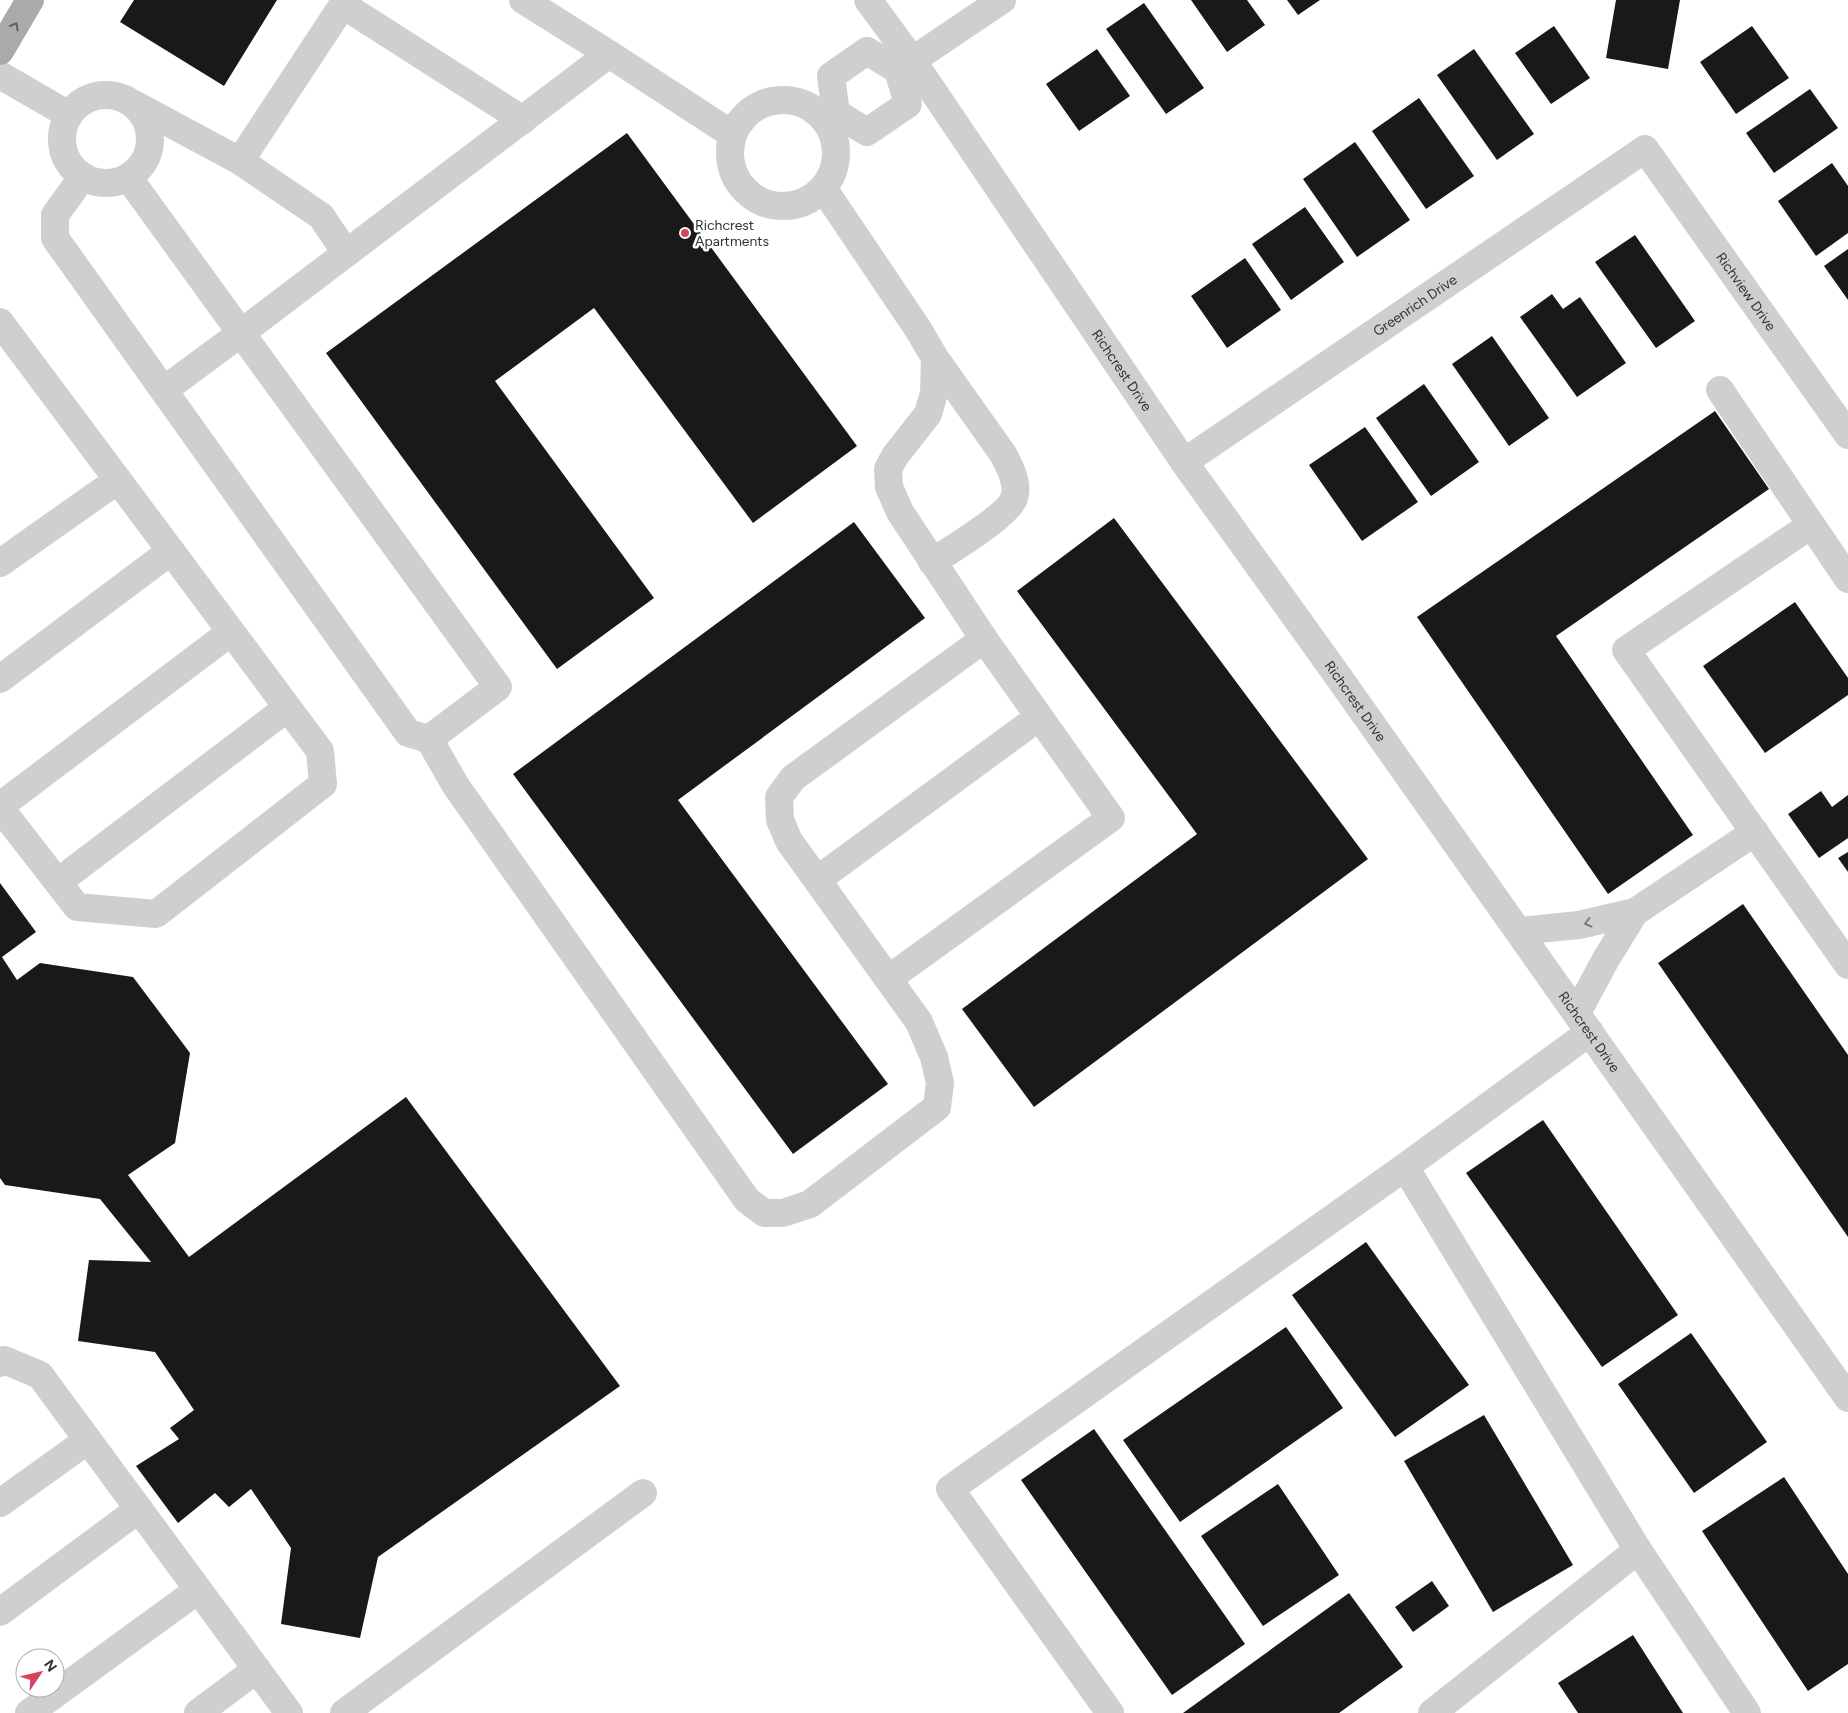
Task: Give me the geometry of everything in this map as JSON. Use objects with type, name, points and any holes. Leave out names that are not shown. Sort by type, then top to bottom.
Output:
[{"type":"main road","points":[[0,52],[30,0]]},
{"type":"street","points":[[524,0],[733,135]]},
{"type":"street","name":"Richcrest Drive","points":[[868,0],[904,65],[1848,1398]]},
{"type":"street","points":[[904,65],[1002,0]]},
{"type":"street","points":[[240,160],[344,2],[523,120]]},
{"type":"street","points":[[904,65],[867,51],[830,76],[831,117],[837,152],[834,169],[826,185],[814,197],[798,204],[780,206],[764,202],[748,193],[737,180],[731,164],[730,146],[733,135],[742,118],[754,107],[768,101],[784,99],[799,102],[831,117],[867,132],[908,104],[904,65]]},
{"type":"street","points":[[164,390],[610,54]]},
{"type":"street","points":[[0,75],[69,115]]},
{"type":"street","points":[[130,102],[140,111],[148,124],[150,140],[147,154],[140,168],[128,177],[114,182],[98,182],[83,176],[73,167],[66,155],[62,142],[63,128],[69,115],[78,105],[90,98],[104,94],[117,96],[130,102],[240,160],[321,216],[346,254]]},
{"type":"street","name":"Greenrich Drive","points":[[1184,462],[1645,149]]},
{"type":"street","name":"Richview Drive","points":[[1645,149],[1848,435]]},
{"type":"street","points":[[83,176],[55,215],[55,238],[408,733],[430,738],[456,786],[747,1200],[764,1212],[783,1213],[810,1204],[937,1107],[940,1083],[934,1057],[919,1022],[789,841],[780,820],[780,797],[793,778],[984,640]]},
{"type":"street","points":[[128,177],[498,687],[430,738]]},
{"type":"street","points":[[823,188],[918,329],[935,358],[1003,454],[1015,482],[1014,499],[1004,512],[932,562]]},
{"type":"street","points":[[0,322],[320,751],[323,784],[156,914],[77,907],[0,807],[231,632]]},
{"type":"street","points":[[888,979],[1111,818],[984,640],[900,512],[889,487],[888,469],[895,456],[928,414],[934,393],[935,358]]},
{"type":"street","points":[[1720,390],[1848,579]]},
{"type":"street","points":[[0,563],[118,480]]},
{"type":"street","points":[[1811,525],[1626,650],[1848,964]]},
{"type":"street","points":[[0,679],[171,551]]},
{"type":"street","points":[[58,882],[288,708]]},
{"type":"street","points":[[817,880],[1039,717]]},
{"type":"street","points":[[1519,932],[1579,926],[1635,912],[1755,832]]},
{"type":"street","points":[[1110,1713],[950,1489],[1405,1167],[1583,1023],[1606,959],[1635,912]]},
{"type":"street","points":[[1405,1167],[1638,1550],[1747,1713]]},
{"type":"street","points":[[0,1363],[4,1360],[40,1375],[289,1713]]},
{"type":"street","points":[[0,1502],[88,1440]]},
{"type":"street","points":[[344,1713],[643,1493]]},
{"type":"street","points":[[0,1612],[139,1509]]},
{"type":"street","points":[[1432,1713],[1638,1550]]},
{"type":"street","points":[[29,1713],[198,1590]]},
{"type":"street","points":[[198,1713],[257,1669]]},
{"type":"building","points":[[134,0],[277,0],[224,86],[120,22]]},
{"type":"building","points":[[1191,0],[1247,0],[1265,25],[1227,52]]},
{"type":"building","points":[[1287,0],[1320,0],[1298,15]]},
{"type":"building","points":[[1616,0],[1680,0],[1668,69],[1606,58]]},
{"type":"building","points":[[1144,3],[1204,88],[1166,114],[1106,29]]},
{"type":"building","points":[[1554,26],[1590,78],[1551,104],[1515,53]]},
{"type":"building","points":[[1752,26],[1789,78],[1736,114],[1700,62]]},
{"type":"building","points":[[1097,49],[1130,96],[1079,131],[1046,84]]},
{"type":"building","points":[[1474,49],[1534,134],[1497,160],[1437,75]]},
{"type":"building","points":[[1810,89],[1838,128],[1774,173],[1746,133]]},
{"type":"building","points":[[1419,98],[1474,176],[1426,209],[1372,131]]},
{"type":"building","points":[[627,133],[857,446],[753,523],[594,308],[495,381],[654,598],[557,669],[326,353]]},
{"type":"building","points":[[1355,142],[1410,220],[1357,257],[1303,179]]},
{"type":"building","points":[[1832,163],[1848,186],[1848,233],[1816,256],[1778,201]]},
{"type":"building","points":[[1305,207],[1344,262],[1291,300],[1252,244]]},
{"type":"building","points":[[1635,235],[1695,321],[1656,348],[1595,262]]},
{"type":"building","points":[[1848,249],[1848,300],[1824,266]]},
{"type":"building","points":[[1245,258],[1281,310],[1227,348],[1191,296]]},
{"type":"building","points":[[1552,294],[1563,309],[1580,297],[1626,363],[1577,397],[1520,317]]},
{"type":"building","points":[[1492,336],[1549,418],[1509,446],[1452,364]]},
{"type":"building","points":[[1424,384],[1479,462],[1431,496],[1376,418]]},
{"type":"building","points":[[1715,411],[1769,489],[1556,636],[1693,835],[1608,894],[1417,617]]},
{"type":"building","points":[[1365,427],[1418,502],[1362,541],[1309,465]]},
{"type":"building","points":[[1114,518],[1368,859],[1034,1107],[962,1009],[1197,834],[1017,591]]},
{"type":"building","points":[[854,522],[925,618],[678,800],[888,1084],[793,1154],[513,774]]},
{"type":"building","points":[[1795,602],[1848,678],[1848,695],[1765,753],[1703,666]]},
{"type":"building","points":[[1821,791],[1832,807],[1848,795],[1848,838],[1819,858],[1788,814]]},
{"type":"building","points":[[1848,852],[1848,872],[1838,858]]},
{"type":"building","points":[[0,883],[36,932],[2,957],[17,980],[40,963],[133,977],[190,1053],[175,1143],[128,1175],[189,1257],[406,1097],[620,1386],[378,1557],[360,1638],[281,1624],[291,1548],[251,1489],[229,1507],[215,1493],[178,1523],[136,1466],[179,1439],[170,1428],[194,1410],[155,1352],[78,1341],[89,1260],[151,1262],[100,1199],[5,1185],[0,1178]]},
{"type":"building","points":[[1743,904],[1848,1055],[1848,1237],[1658,963]]},
{"type":"building","points":[[1543,1120],[1678,1315],[1602,1367],[1466,1173]]},
{"type":"building","points":[[1366,1242],[1469,1385],[1395,1437],[1292,1295]]},
{"type":"building","points":[[1286,1327],[1343,1408],[1180,1522],[1123,1440]]},
{"type":"building","points":[[1691,1333],[1767,1442],[1694,1493],[1618,1384]]},
{"type":"building","points":[[1484,1415],[1573,1565],[1493,1612],[1404,1461]]},
{"type":"building","points":[[1094,1429],[1245,1644],[1172,1695],[1021,1480]]},
{"type":"building","points":[[1784,1477],[1848,1574],[1848,1664],[1808,1691],[1702,1531]]},
{"type":"building","points":[[1278,1484],[1339,1575],[1263,1626],[1201,1536]]},
{"type":"building","points":[[1432,1581],[1449,1606],[1413,1632],[1395,1607]]},
{"type":"building","points":[[1349,1593],[1403,1667],[1339,1713],[1183,1713]]},
{"type":"building","points":[[1633,1635],[1683,1713],[1578,1713],[1558,1683]]},
{"type":"place","name":"Richcrest Apartments","points":[[685,233]]}]
